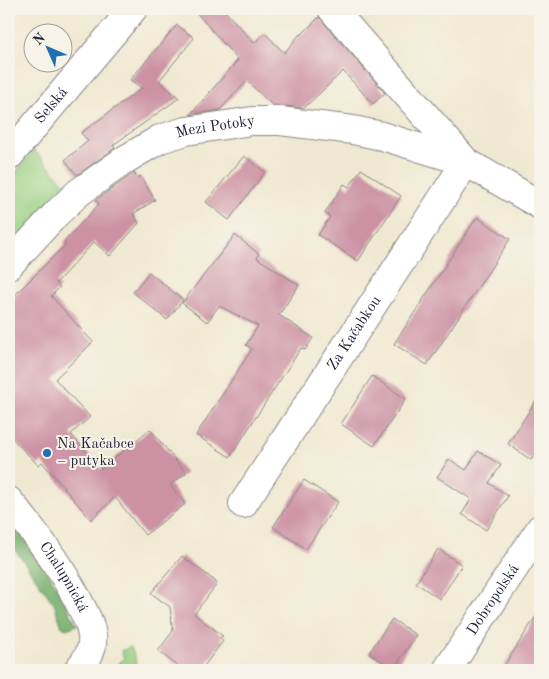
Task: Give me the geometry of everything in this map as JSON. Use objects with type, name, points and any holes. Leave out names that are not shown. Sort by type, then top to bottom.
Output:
[{"type":"street","name":"Selská","points":[[9,156],[133,9]]},
{"type":"street","name":"Mezi Potoky","points":[[332,9],[466,162]]},
{"type":"street","name":"Mezi Potoky","points":[[9,265],[78,193],[126,159],[171,134],[252,121],[280,121],[382,136],[466,162],[540,205]]},
{"type":"street","name":"Za Kačabkou","points":[[243,504],[466,162]]},
{"type":"street","name":"Chalupnická","points":[[9,501],[49,552],[87,618],[92,635],[92,645],[81,666]]},
{"type":"street","name":"Dobropolská","points":[[447,670],[540,529]]},
{"type":"green space","points":[[34,150],[71,191],[9,249],[9,181]]},
{"type":"green space","points":[[18,528],[38,553],[77,625],[66,629],[62,627],[54,604],[9,541],[9,536]]},
{"type":"green space","points":[[131,647],[139,670],[113,670],[124,658],[121,651]]},
{"type":"building","points":[[193,9],[223,9],[254,43],[265,33],[284,53],[300,34],[319,17],[385,93],[373,104],[343,71],[304,108],[272,105],[247,81],[220,110],[190,115],[238,60]]},
{"type":"building","points":[[177,25],[194,38],[159,81],[179,98],[113,145],[115,148],[77,175],[65,160],[88,141],[81,133],[142,88],[130,80]]},
{"type":"building","points":[[244,156],[265,172],[229,220],[206,202]]},
{"type":"building","points":[[361,169],[401,196],[358,261],[318,235],[330,217],[325,213],[344,184],[349,187]]},
{"type":"building","points":[[134,173],[137,178],[140,176],[155,200],[133,214],[139,223],[110,256],[94,242],[56,283],[60,287],[51,296],[93,342],[55,379],[90,417],[71,434],[101,469],[150,429],[186,473],[170,485],[185,504],[145,535],[115,497],[91,520],[42,462],[38,465],[9,435],[9,301],[66,244],[64,242],[99,204],[96,200]]},
{"type":"building","points":[[477,217],[510,239],[427,365],[394,344]]},
{"type":"building","points":[[235,235],[259,254],[257,258],[299,285],[279,315],[313,338],[305,350],[301,348],[230,457],[196,435],[252,349],[246,345],[258,326],[219,306],[207,322],[182,303]]},
{"type":"building","points":[[149,272],[183,300],[167,320],[133,292]]},
{"type":"building","points":[[372,376],[406,399],[374,446],[341,424]]},
{"type":"building","points":[[540,394],[540,447],[531,460],[508,444]]},
{"type":"building","points":[[478,451],[501,465],[489,483],[508,496],[486,530],[462,514],[471,499],[437,477],[449,459],[466,470]]},
{"type":"building","points":[[304,480],[338,502],[306,549],[273,527]]},
{"type":"building","points":[[438,549],[462,565],[440,599],[416,583]]},
{"type":"building","points":[[182,556],[217,584],[194,614],[223,636],[220,638],[223,641],[201,670],[183,670],[158,651],[173,631],[170,607],[151,593]]},
{"type":"building","points":[[540,610],[540,670],[501,670],[515,649]]},
{"type":"building","points":[[392,619],[416,635],[394,669],[369,653]]},
{"type":"place","name":"Na Kačabce – putyka","points":[[47,453]]}]
